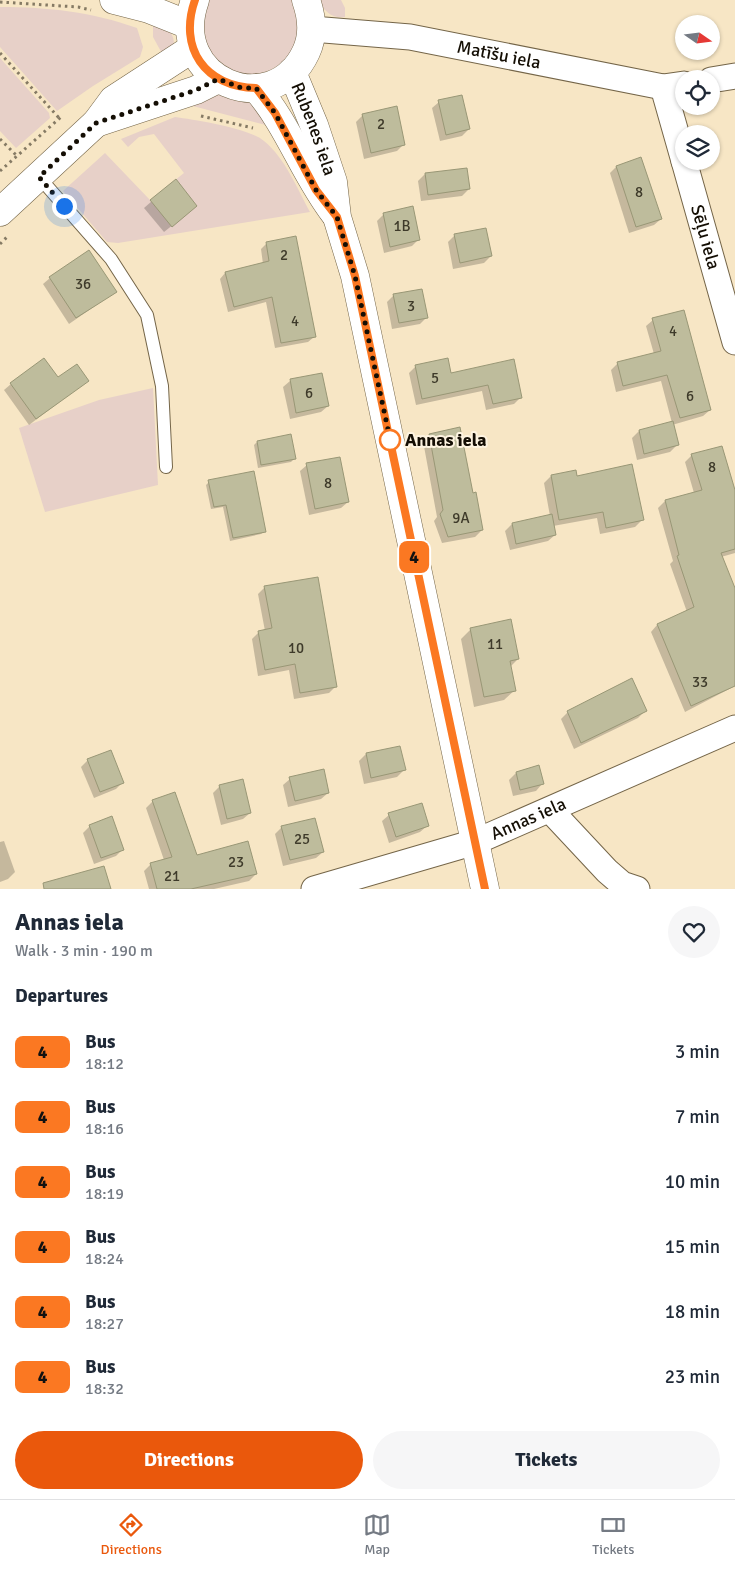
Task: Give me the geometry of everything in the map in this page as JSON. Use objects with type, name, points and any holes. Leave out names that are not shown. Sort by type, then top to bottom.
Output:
[{"type":"main road","points":[[192,24],[198,60],[218,79],[242,88],[268,86],[292,72],[302,60],[309,45],[312,29],[306,0]]},
{"type":"main road","points":[[106,6],[149,9],[192,24]]},
{"type":"main road","points":[[0,212],[96,123],[113,100],[192,24]]},
{"type":"main road","name":"Rubenes iela","points":[[292,72],[314,125],[333,182],[337,217],[355,276],[485,889]]},
{"type":"main road","points":[[96,123],[196,90],[218,79]]},
{"type":"main road","name":"Rubenes iela","points":[[256,88],[269,103],[316,190],[337,217]]},
{"type":"street","name":"Matīšu iela","points":[[312,29],[410,37],[673,86]]},
{"type":"street","points":[[720,78],[735,76]]},
{"type":"street","name":"Sēļu iela","points":[[673,86],[679,125]]},
{"type":"street","name":"Sēļu iela","points":[[687,170],[735,342]]},
{"type":"street","name":"Annas iela","points":[[314,889],[476,842],[735,728]]},
{"type":"street","points":[[550,810],[606,871],[622,884],[637,889]]},
{"type":"lane","points":[[39,177],[111,259],[147,315],[162,386],[166,467]]},
{"type":"path","points":[[0,2],[78,7],[106,6]]},
{"type":"path","points":[[0,53],[60,118]]},
{"type":"path","points":[[198,115],[256,129]]},
{"type":"path","points":[[0,139],[17,156]]},
{"type":"shaded area","points":[[209,0],[292,0],[299,19],[299,36],[291,52],[279,65],[264,73],[247,75],[230,70],[214,58],[206,46],[202,34],[206,3]]},
{"type":"shaded area","points":[[318,0],[341,0],[345,8],[345,17],[332,15],[323,8]]},
{"type":"shaded area","points":[[0,7],[35,8],[87,14],[137,28],[143,47],[140,57],[57,111],[0,47]]},
{"type":"shaded area","points":[[153,17],[169,30],[174,40],[173,46],[164,57],[153,37]]},
{"type":"shaded area","points":[[0,58],[49,113],[50,118],[16,148],[0,131]]},
{"type":"shaded area","points":[[209,93],[230,93],[253,104],[266,125],[185,104]]},
{"type":"shaded area","points":[[175,117],[235,128],[257,136],[278,156],[310,212],[118,243],[107,242],[63,191],[105,153],[150,200],[184,173],[154,134],[139,137],[128,147],[121,139]]},
{"type":"shaded area","points":[[153,388],[158,485],[45,512],[19,428],[99,400]]},
{"type":"building","points":[[462,95],[470,129],[446,135],[438,100]]},
{"type":"building","points":[[397,106],[405,145],[371,153],[362,114]]},
{"type":"building","points":[[641,157],[662,219],[636,227],[616,166]]},
{"type":"building","points":[[467,168],[470,189],[428,195],[425,173]]},
{"type":"building","points":[[176,179],[197,206],[172,227],[150,200]]},
{"type":"building","points":[[413,206],[420,240],[390,247],[383,213]]},
{"type":"building","points":[[486,228],[492,256],[460,263],[454,234]]},
{"type":"building","points":[[296,236],[316,337],[281,343],[272,297],[234,307],[225,272],[269,261],[266,242]]},
{"type":"building","points":[[89,250],[117,292],[76,318],[49,277]]},
{"type":"building","points":[[422,289],[428,318],[399,323],[393,294]]},
{"type":"building","points":[[684,310],[711,410],[680,418],[667,375],[623,386],[617,362],[661,351],[652,318]]},
{"type":"building","points":[[44,358],[58,377],[77,364],[89,381],[36,419],[10,383]]},
{"type":"building","points":[[448,358],[451,373],[514,359],[522,398],[493,404],[488,385],[422,399],[415,365]]},
{"type":"building","points":[[322,373],[329,406],[296,413],[290,379]]},
{"type":"building","points":[[673,421],[679,445],[644,454],[639,430]]},
{"type":"building","points":[[460,427],[473,493],[476,492],[483,530],[448,537],[440,514],[443,510],[429,434]]},
{"type":"building","points":[[291,434],[296,459],[261,465],[257,441]]},
{"type":"building","points":[[722,446],[735,490],[735,549],[721,553],[735,588],[735,686],[691,706],[657,624],[694,607],[677,556],[679,555],[665,500],[702,490],[691,454]]},
{"type":"building","points":[[340,457],[349,502],[315,509],[306,463]]},
{"type":"building","points":[[632,464],[644,520],[606,528],[603,512],[559,520],[551,475],[576,470],[577,476]]},
{"type":"building","points":[[254,471],[266,532],[233,538],[226,505],[214,507],[208,480]]},
{"type":"building","points":[[552,514],[556,535],[516,544],[512,523]]},
{"type":"building","points":[[318,577],[337,687],[300,693],[295,664],[265,670],[258,631],[272,628],[264,586]]},
{"type":"building","points":[[511,619],[519,659],[510,661],[516,691],[484,697],[470,628]]},
{"type":"building","points":[[632,678],[647,711],[581,743],[567,711]]},
{"type":"building","points":[[400,746],[406,770],[371,778],[366,753]]},
{"type":"building","points":[[111,750],[124,783],[100,792],[87,759]]},
{"type":"building","points":[[539,765],[544,784],[520,790],[516,772]]},
{"type":"building","points":[[324,769],[329,793],[295,801],[289,777]]},
{"type":"building","points":[[243,779],[251,813],[227,819],[219,785]]},
{"type":"building","points":[[175,792],[197,855],[248,841],[257,874],[191,889],[157,889],[150,863],[172,857],[152,800]]},
{"type":"building","points":[[422,803],[429,826],[396,837],[388,813]]},
{"type":"building","points":[[112,816],[124,850],[101,858],[89,825]]},
{"type":"building","points":[[315,818],[324,852],[290,860],[281,826]]},
{"type":"building","points":[[104,866],[111,889],[44,889],[43,883]]},
{"type":"bus line","name":"4","points":[[195,0],[190,12],[189,36],[198,60],[218,79],[230,85],[242,88],[256,88],[269,103],[293,143],[316,190],[337,217],[355,276],[485,889]]},
{"type":"place","name":"Annas iela","points":[[390,440]]},
{"type":"route","points":[[64,206],[39,177],[96,123],[196,90],[218,79],[242,88],[256,88],[269,103],[293,143],[316,190],[337,217],[355,276],[392,448],[390,440]]}]
